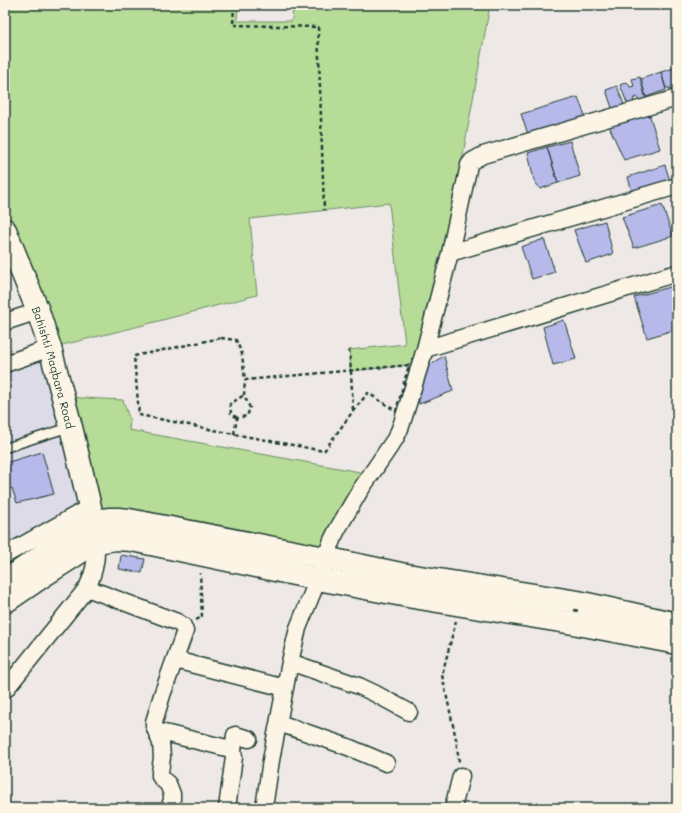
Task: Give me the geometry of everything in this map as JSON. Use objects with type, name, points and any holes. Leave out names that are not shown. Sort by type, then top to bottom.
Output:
[{"type":"street","points":[[264,808],[285,688],[298,628],[332,540],[349,509],[399,431],[425,349],[450,253],[469,165],[472,161],[483,155],[677,98]]},
{"type":"street","points":[[450,253],[677,186]]},
{"type":"street","name":"Bahishti Maqbara Road","points":[[5,230],[38,311],[50,348],[71,427],[94,532]]},
{"type":"street","points":[[425,349],[677,273]]},
{"type":"street","points":[[5,322],[38,311]]},
{"type":"street","points":[[5,364],[50,348]]},
{"type":"street","points":[[5,602],[46,574],[94,532],[101,520],[118,519],[325,558],[576,611],[677,643]]},
{"type":"street","points":[[5,581],[62,542],[94,532]]},
{"type":"street","points":[[5,690],[89,585],[94,532]]},
{"type":"street","points":[[5,555],[94,532],[116,539],[132,540],[318,579],[461,605],[576,611],[677,624]]},
{"type":"street","points":[[89,585],[177,622],[183,626],[185,631],[154,722],[154,726],[161,743],[162,757],[160,776],[168,784],[172,794],[172,800],[169,808]]},
{"type":"street","points":[[175,660],[285,688]]},
{"type":"street","points":[[290,662],[358,686],[408,712]]},
{"type":"street","points":[[279,723],[348,747],[386,763]]},
{"type":"street","points":[[156,731],[233,751]]},
{"type":"street","points":[[227,808],[234,757],[233,751],[235,735],[249,739]]},
{"type":"street","points":[[453,808],[461,776]]},
{"type":"lane","points":[[5,448],[71,427]]},
{"type":"path","points":[[234,5],[233,25],[318,27],[324,210]]},
{"type":"path","points":[[237,418],[247,416],[250,408],[244,395],[245,380],[242,354],[236,340],[221,338],[134,356],[139,415],[324,451],[353,411],[368,394],[396,411],[409,365],[245,380]]},
{"type":"path","points":[[349,350],[353,411]]},
{"type":"path","points":[[237,418],[231,413],[230,404],[244,395]]},
{"type":"path","points":[[234,434],[237,418]]},
{"type":"path","points":[[183,626],[202,617],[200,554]]},
{"type":"path","points":[[461,605],[442,675],[456,739],[461,776]]},
{"type":"shaded area","points":[[50,348],[90,507],[5,553],[5,364]]},
{"type":"green space","points":[[5,5],[238,5],[237,21],[292,21],[293,5],[490,5],[459,177],[425,349],[409,365],[351,371],[349,350],[405,344],[389,203],[250,219],[257,295],[50,348],[5,230]]},
{"type":"green space","points":[[63,397],[123,400],[130,421],[129,430],[371,474],[325,558],[101,520]]},
{"type":"building","points":[[677,67],[677,87],[670,90],[670,88],[666,88],[661,72]]},
{"type":"building","points":[[661,72],[666,90],[646,97],[641,79]]},
{"type":"building","points":[[640,77],[646,100],[640,103],[637,97],[633,99],[635,105],[629,108],[620,85],[627,82],[630,87],[634,86],[632,79]]},
{"type":"building","points":[[617,86],[626,110],[614,114],[606,90]]},
{"type":"building","points":[[578,97],[587,122],[530,140],[521,114]]},
{"type":"building","points":[[649,113],[660,149],[624,160],[609,126]]},
{"type":"building","points":[[570,141],[580,176],[558,183],[547,147]]},
{"type":"building","points":[[547,147],[558,183],[540,189],[534,180],[528,153]]},
{"type":"building","points":[[665,165],[671,184],[633,195],[628,177]]},
{"type":"building","points":[[662,205],[673,236],[634,248],[622,217]]},
{"type":"building","points":[[605,221],[613,254],[586,263],[574,230]]},
{"type":"building","points":[[544,239],[555,272],[532,279],[521,247]]},
{"type":"building","points":[[674,286],[677,294],[677,329],[647,338],[634,297]]},
{"type":"building","points":[[564,320],[576,359],[553,365],[543,327]]},
{"type":"building","points":[[444,356],[453,391],[419,404],[419,389],[425,371],[432,363]]},
{"type":"building","points":[[42,452],[54,494],[17,503],[12,488],[6,490],[5,487],[5,478],[8,477],[5,463]]},
{"type":"building","points":[[121,555],[145,559],[142,573],[119,569]]}]
